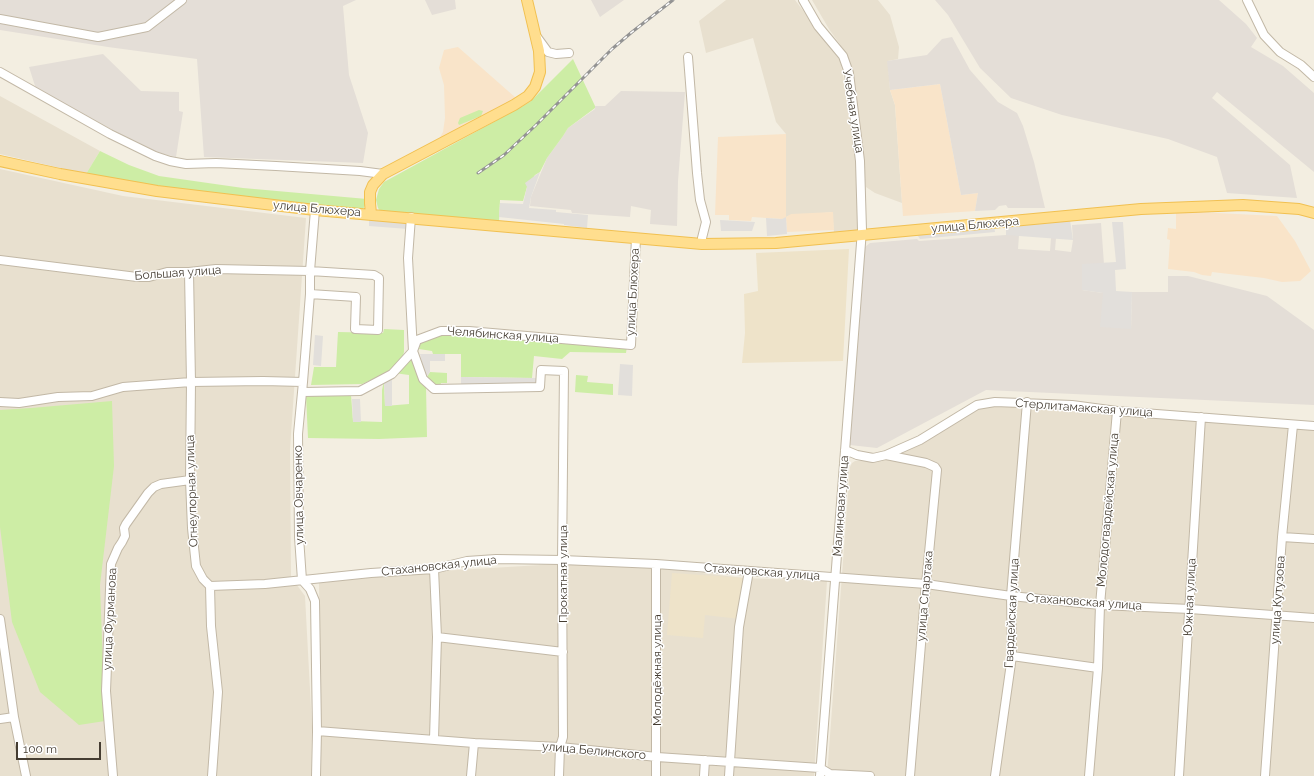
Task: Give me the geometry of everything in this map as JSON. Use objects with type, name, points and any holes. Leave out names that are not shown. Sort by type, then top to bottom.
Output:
[{"type":"main road","points":[[372,214],[370,192],[373,185],[383,174],[514,105],[528,96],[535,87],[540,72],[540,51],[527,0]]},
{"type":"main road","name":"улица Блюхера","points":[[0,161],[60,174],[157,191],[315,210],[411,217],[702,244],[776,243],[1141,209],[1243,205],[1299,209],[1314,213]]},
{"type":"street","points":[[0,19],[98,37],[147,27],[182,0]]},
{"type":"street","name":"Учебная улица","points":[[803,0],[818,26],[842,56],[849,73],[860,161],[862,236]]},
{"type":"street","points":[[1247,0],[1264,35],[1280,52],[1301,65],[1314,77]]},
{"type":"street","points":[[536,36],[548,52],[556,54],[569,53]]},
{"type":"street","points":[[688,57],[697,173],[700,200],[706,222],[702,244]]},
{"type":"street","points":[[0,72],[110,134],[170,162],[186,164],[216,163],[276,166],[360,171],[383,174]]},
{"type":"street","name":"улица Овчаренко","points":[[302,580],[299,537],[298,434],[304,382],[315,210]]},
{"type":"street","points":[[411,217],[408,258],[413,350]]},
{"type":"street","name":"Малиновая улица","points":[[820,772],[862,236]]},
{"type":"street","name":"улица Блюхера","points":[[631,345],[636,238]]},
{"type":"street","name":"Большая улица","points":[[0,260],[137,277],[149,277],[167,272],[189,272],[216,269],[310,270],[374,275],[379,278],[378,330],[355,329],[356,297],[310,294]]},
{"type":"street","name":"Огнеупорная улица","points":[[189,272],[191,382],[190,480],[192,528],[196,566],[203,579],[210,586]]},
{"type":"street","name":"Челябинская улица","points":[[303,392],[360,391],[392,374],[413,350],[417,340],[441,331],[631,345]]},
{"type":"street","name":"Прокатная улица","points":[[413,350],[423,379],[434,389],[540,387],[541,370],[564,371],[562,560],[564,737],[560,747],[559,776]]},
{"type":"street","points":[[0,402],[19,403],[58,397],[92,396],[123,387],[191,382],[304,382]]},
{"type":"street","name":"Стерлитамакская улица","points":[[845,450],[856,455],[873,458],[886,455],[920,440],[977,405],[995,402],[1027,402],[1072,405],[1117,411],[1314,426]]},
{"type":"street","name":"Гвардейская улица","points":[[995,776],[1012,656],[1011,596],[1027,402]]},
{"type":"street","name":"Молодогвардейская улица","points":[[1089,776],[1098,668],[1100,605],[1117,411]]},
{"type":"street","name":"Южная улица","points":[[1180,776],[1201,417]]},
{"type":"street","name":"улица Кутузова","points":[[1265,776],[1282,537],[1293,424]]},
{"type":"street","name":"улица Спартака","points":[[886,455],[926,463],[935,467],[937,470],[910,776]]},
{"type":"street","name":"улица Фурманова","points":[[112,776],[106,691],[110,635],[111,564],[125,536],[124,528],[126,524],[148,493],[154,487],[161,484],[190,480]]},
{"type":"street","points":[[1282,537],[1314,539]]},
{"type":"street","name":"Стахановская улица","points":[[210,586],[265,584],[371,573],[434,569],[467,561],[562,560],[656,564],[836,577],[926,584],[1011,596],[1100,605],[1190,609],[1314,618]]},
{"type":"street","name":"Молодёжная улица","points":[[656,564],[656,776]]},
{"type":"street","points":[[434,569],[437,638],[434,739]]},
{"type":"street","points":[[729,776],[740,626],[749,571]]},
{"type":"street","points":[[302,580],[310,589],[315,601],[317,731],[316,776]]},
{"type":"street","points":[[210,586],[211,626],[218,692],[212,776]]},
{"type":"street","points":[[0,620],[14,718],[26,776]]},
{"type":"street","points":[[437,638],[563,652]]},
{"type":"street","points":[[1012,656],[1098,668]]},
{"type":"street","points":[[0,720],[14,718]]},
{"type":"street","name":"улица Белинского","points":[[317,731],[474,743],[560,747],[657,757],[730,761],[830,774],[870,776]]},
{"type":"street","points":[[471,776],[474,743]]},
{"type":"street","points":[[704,776],[705,760]]},
{"type":"shaded area","points":[[0,0],[356,0],[343,6],[349,75],[368,133],[363,163],[204,157],[197,59],[0,30]]},
{"type":"shaded area","points":[[425,0],[455,0],[456,9],[432,15]]},
{"type":"shaded area","points":[[591,0],[624,0],[600,17]]},
{"type":"shaded area","points":[[726,0],[795,0],[840,59],[852,124],[862,230],[834,232],[832,212],[786,217],[786,134],[776,122],[753,38],[706,53],[699,21]]},
{"type":"shaded area","points":[[812,0],[878,0],[890,15],[899,47],[898,59],[888,61],[890,90],[895,105],[902,203],[875,193],[866,187],[850,66],[844,50],[829,29]]},
{"type":"shaded area","points":[[935,0],[1219,0],[1246,24],[1257,38],[1251,47],[1283,66],[1314,93],[1314,172],[1217,92],[1212,98],[1290,165],[1297,198],[1227,193],[1217,157],[1168,139],[1062,115],[1011,98],[980,68],[948,15]]},
{"type":"shaded area","points":[[952,37],[970,70],[998,102],[1017,113],[1023,126],[1034,162],[1045,208],[1008,208],[1006,205],[999,206],[995,210],[975,211],[978,193],[961,195],[940,84],[890,90],[887,61],[927,55],[942,39]]},
{"type":"shaded area","points":[[458,47],[516,98],[437,142],[443,132],[445,118],[444,85],[439,68],[444,50]]},
{"type":"shaded area","points":[[103,54],[141,91],[179,92],[179,111],[183,112],[176,157],[152,151],[36,89],[29,67]]},
{"type":"shaded area","points":[[940,84],[961,195],[978,193],[975,211],[903,216],[895,105],[890,90]]},
{"type":"shaded area","points":[[621,91],[685,92],[678,181],[677,226],[650,224],[651,210],[631,206],[630,217],[572,213],[571,210],[530,206],[531,197],[547,158],[568,128],[595,109],[595,106],[605,106]]},
{"type":"shaded area","points":[[0,96],[100,151],[86,174],[0,154]]},
{"type":"shaded area","points":[[786,134],[786,217],[791,214],[833,212],[834,230],[787,232],[786,218],[752,217],[751,221],[729,220],[729,215],[715,215],[718,137]]},
{"type":"shaded area","points":[[0,169],[123,196],[306,218],[290,449],[291,577],[305,596],[312,727],[311,776],[0,776]]},
{"type":"shaded area","points":[[540,172],[531,197],[529,208],[588,215],[587,228],[499,217],[500,203],[523,204],[527,187],[525,183]]},
{"type":"shaded area","points":[[1176,211],[1277,216],[1295,241],[1311,271],[1300,281],[1282,282],[1264,278],[1212,272],[1211,276],[1202,275],[1194,272],[1168,269],[1170,240],[1167,239],[1168,228],[1176,229]]},
{"type":"shaded area","points":[[786,217],[787,234],[767,236],[766,218],[782,219]]},
{"type":"shaded area","points":[[369,220],[408,223],[408,229],[369,226]]},
{"type":"shaded area","points":[[720,220],[755,222],[752,231],[721,231]]},
{"type":"shaded area","points":[[1070,220],[1073,240],[1006,235],[1006,225]]},
{"type":"shaded area","points":[[1112,222],[1123,222],[1126,269],[1115,270],[1116,291],[1132,292],[1131,329],[1100,327],[1103,293],[1082,290],[1082,264],[1116,262]]},
{"type":"shaded area","points":[[1101,223],[1104,264],[1082,264],[1082,290],[1103,293],[1131,329],[1132,292],[1168,292],[1168,276],[1188,276],[1267,296],[1314,330],[1314,405],[986,390],[877,448],[850,445],[865,247],[870,243],[917,239],[919,241],[1019,235],[1018,249],[1050,251],[1051,238],[1056,238],[1055,250],[1071,252],[1073,240],[1072,225]]},
{"type":"shaded area","points":[[994,226],[995,232],[920,239],[916,233]]},
{"type":"shaded area","points":[[849,249],[843,361],[742,363],[745,333],[744,294],[758,291],[756,253]]},
{"type":"shaded area","points":[[315,335],[323,336],[321,366],[313,365]]},
{"type":"shaded area","points":[[420,354],[445,354],[445,361],[430,361],[430,372],[426,378]]},
{"type":"shaded area","points":[[620,364],[633,365],[632,396],[618,395]]},
{"type":"shaded area","points":[[461,377],[536,378],[536,385],[461,386]]},
{"type":"shaded area","points":[[392,380],[392,406],[385,406],[384,381]]},
{"type":"shaded area","points":[[352,399],[360,399],[361,422],[353,422]]},
{"type":"shaded area","points":[[988,402],[1314,425],[1314,776],[827,776],[850,467],[855,461],[873,461]]},
{"type":"shaded area","points":[[574,563],[652,567],[744,578],[827,581],[814,776],[321,776],[319,583],[424,572]]},
{"type":"shaded area","points":[[672,573],[744,578],[740,619],[705,615],[703,638],[667,635]]},
{"type":"green space","points":[[573,59],[595,108],[568,128],[547,158],[540,172],[535,175],[527,187],[523,201],[500,200],[499,221],[381,212],[378,208],[376,200],[379,189],[384,182],[531,101]]},
{"type":"green space","points":[[479,110],[483,111],[481,116],[459,125],[458,123],[460,118]]},
{"type":"green space","points":[[100,151],[129,165],[159,176],[243,188],[367,199],[363,209],[349,209],[152,187],[86,174]]},
{"type":"green space","points":[[384,329],[404,330],[404,352],[402,359],[388,372],[362,384],[311,385],[314,367],[336,367],[338,332],[383,333]]},
{"type":"green space","points":[[442,332],[627,346],[626,353],[570,352],[562,359],[534,356],[532,378],[461,377],[461,354],[433,354],[432,351],[419,349],[421,341]]},
{"type":"green space","points":[[409,358],[412,358],[426,386],[427,437],[379,439],[308,438],[306,396],[351,395],[353,421],[382,422],[382,390],[384,381],[385,406],[409,404],[409,375],[394,373]]},
{"type":"green space","points":[[430,372],[447,373],[447,383],[441,383],[440,387],[437,387],[426,378]]},
{"type":"green space","points":[[576,375],[588,376],[587,382],[613,384],[613,395],[575,392]]},
{"type":"green space","points":[[112,401],[114,466],[100,585],[105,721],[79,725],[40,692],[12,622],[0,527],[0,410]]},
{"type":"railway","points":[[478,173],[504,155],[612,49],[673,0]]}]
